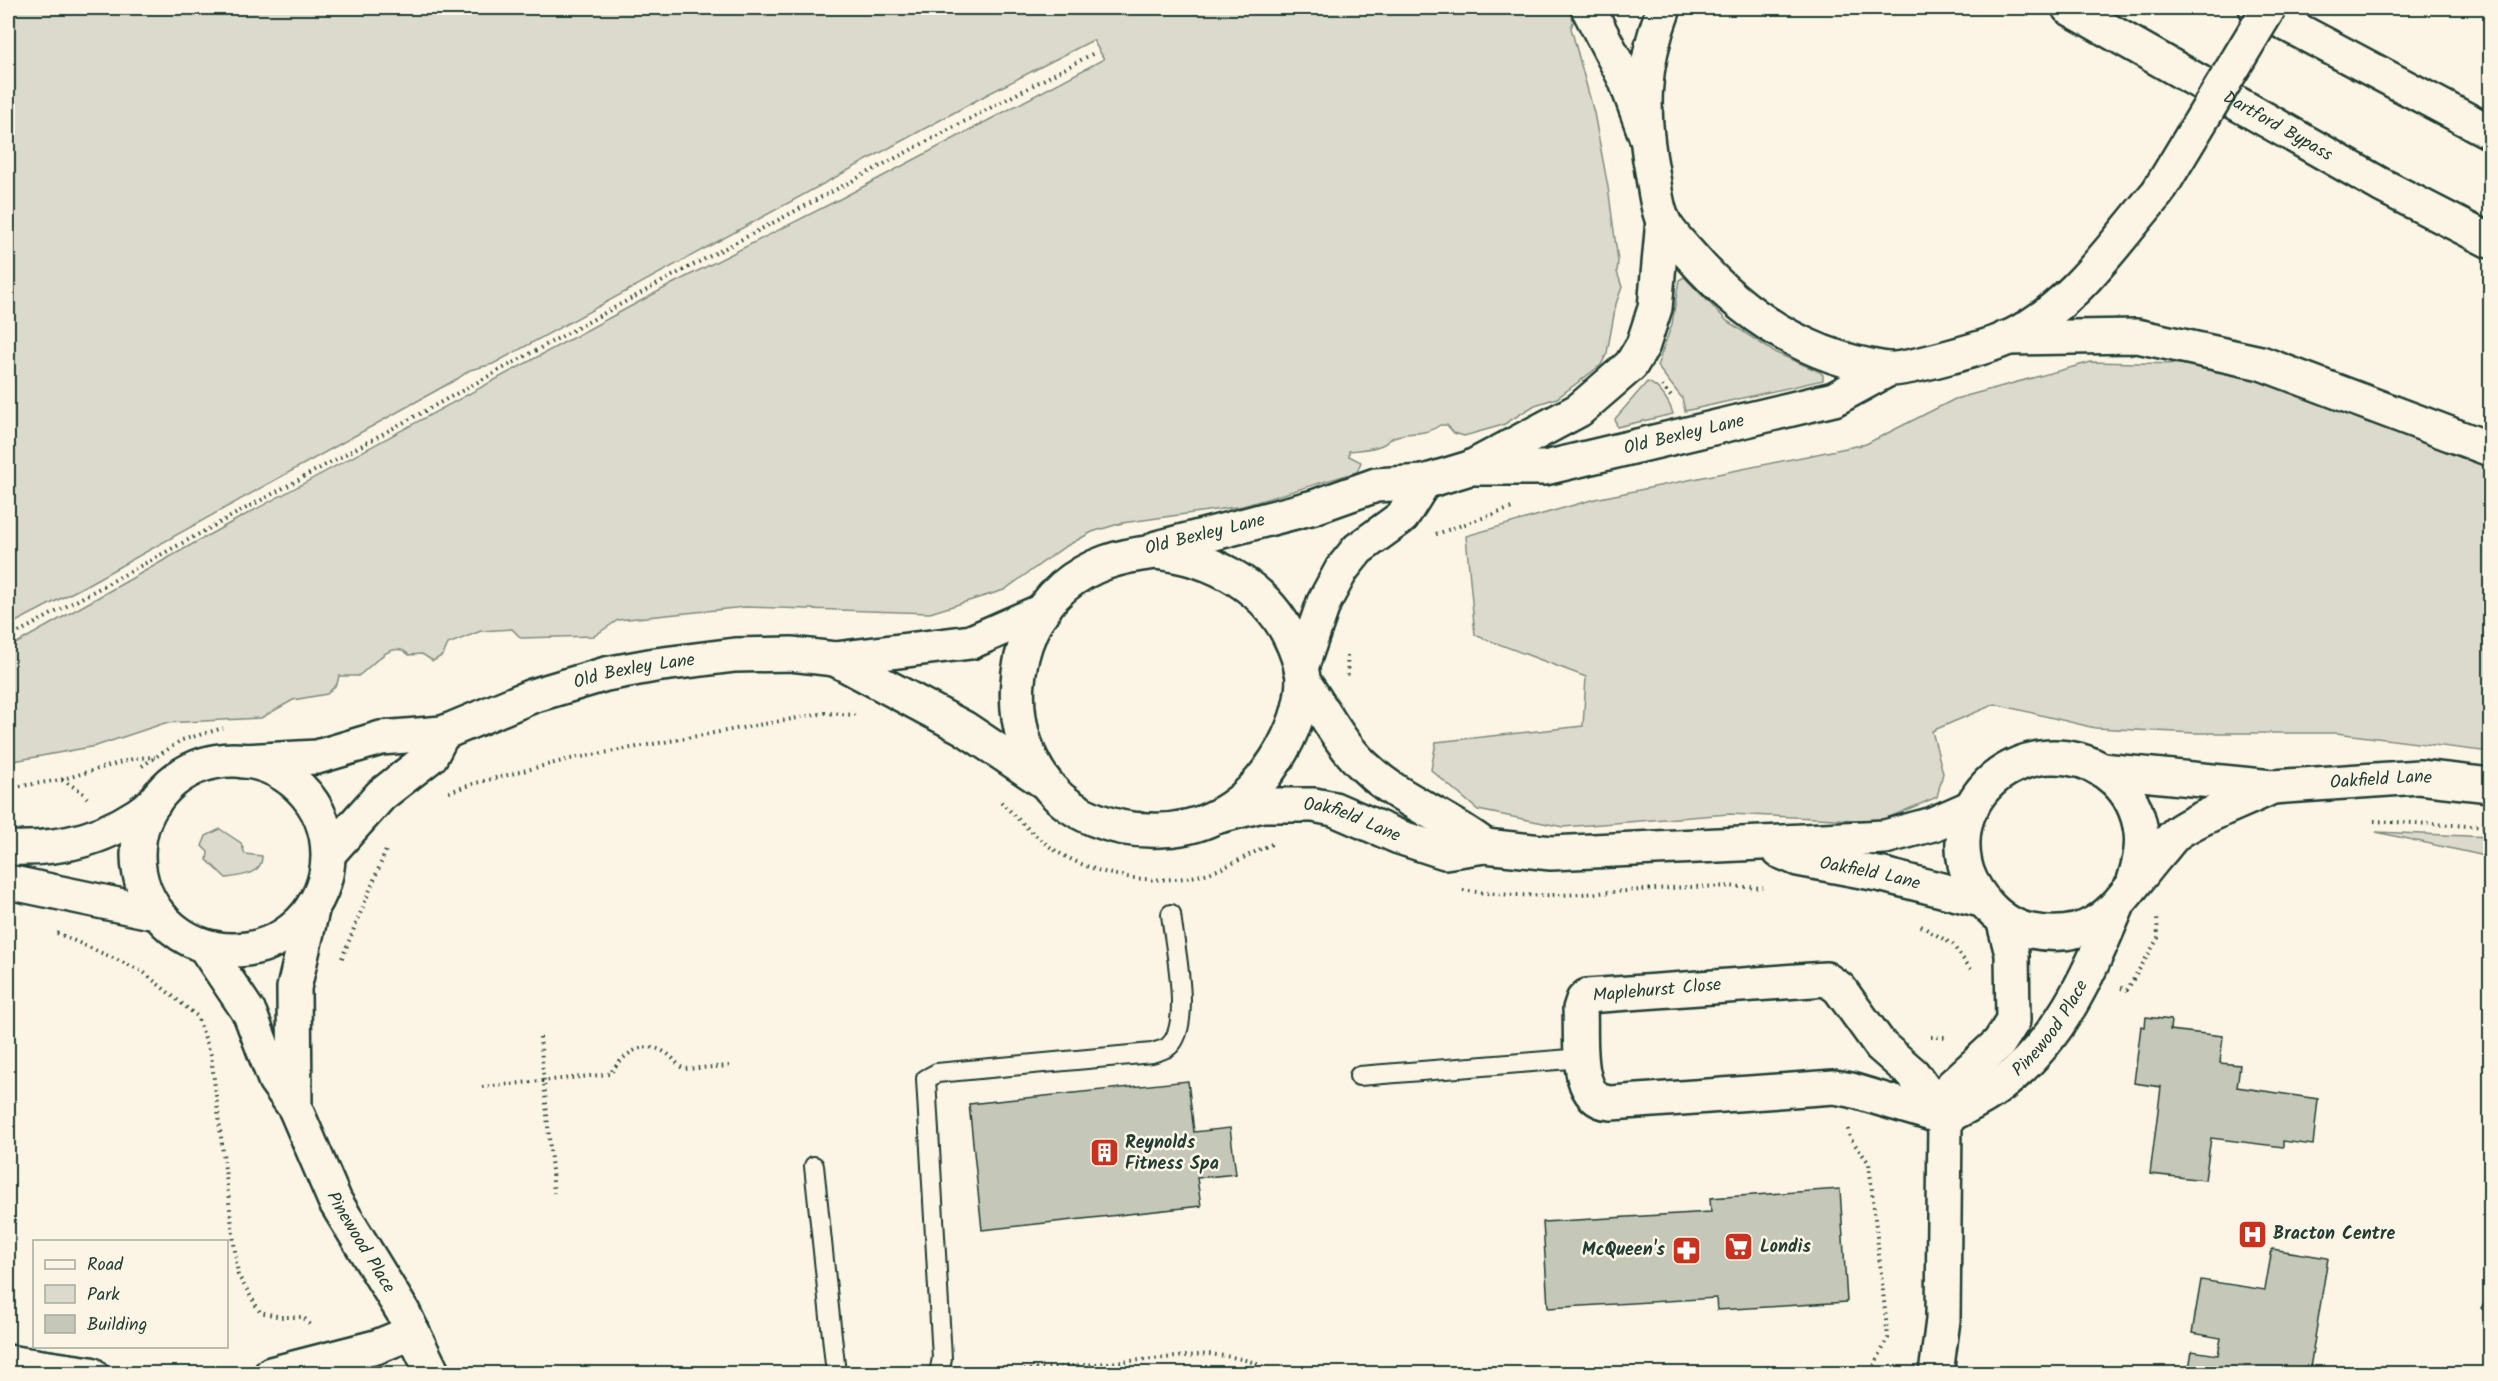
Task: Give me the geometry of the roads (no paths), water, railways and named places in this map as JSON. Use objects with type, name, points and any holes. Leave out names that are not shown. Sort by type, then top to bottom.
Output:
[{"type":"main road","points":[[1588,8],[1625,79],[1647,139]]},
{"type":"main road","points":[[1664,8],[1646,66],[1644,97],[1647,139],[1663,220],[1716,283],[1779,332],[1814,350],[1889,369],[1941,359],[2006,338],[2064,302],[2158,192],[2269,8]]},
{"type":"main road","name":"Dartford Bypass","points":[[2069,8],[2381,185],[2490,241]]},
{"type":"main road","points":[[2256,8],[2490,132]]},
{"type":"main road","name":"Old Bexley Lane","points":[[1125,556],[1303,510],[1376,485],[1424,482],[1470,468],[1579,410],[1635,360],[1655,308],[1663,220]]},
{"type":"main road","points":[[2006,338],[2137,336],[2261,363],[2490,449]]},
{"type":"main road","name":"Old Bexley Lane","points":[[1470,468],[1545,468],[1834,399],[1889,369]]},
{"type":"main road","points":[[1215,817],[1243,797],[1268,771],[1291,728],[1302,675],[1324,602],[1342,569],[1358,549],[1402,517],[1424,482]]},
{"type":"main road","name":"Oakfield Lane","points":[[1125,556],[1155,552],[1178,555],[1204,563],[1236,578],[1266,602],[1278,616],[1291,641],[1302,675],[1342,741],[1364,767],[1387,786],[1458,825],[1485,846]]},
{"type":"main road","points":[[1046,783],[1030,756],[1017,704],[1017,684],[1023,654],[1044,610],[1070,582],[1096,566],[1125,556]]},
{"type":"main road","name":"Old Bexley Lane","points":[[243,760],[296,760],[351,749],[381,738],[443,733],[532,696],[606,674],[655,664],[721,656],[762,654],[836,658],[971,642],[1044,610]]},
{"type":"main road","name":"Old Bexley Lane","points":[[836,658],[964,728],[1046,783]]},
{"type":"main road","points":[[330,852],[381,795],[431,756],[443,733]]},
{"type":"main road","name":"Oakfield Lane","points":[[1992,909],[1966,870],[1962,843],[1972,807],[1999,773],[2023,760],[2050,755],[2068,758],[2102,770],[2272,787],[2419,777],[2490,785]]},
{"type":"main road","points":[[8,848],[50,849],[81,841],[129,822],[154,803],[165,789],[198,767],[218,760],[243,760],[269,767],[301,787],[315,808],[330,852],[327,874],[313,906],[285,931],[259,946],[229,951],[207,950],[181,938],[166,926],[156,913],[144,886],[140,861],[142,833],[154,803]]},
{"type":"main road","name":"Oakfield Lane","points":[[2102,770],[2121,786],[2134,807],[2141,831],[2141,857],[2126,894]]},
{"type":"main road","name":"Oakfield Lane","points":[[1046,783],[1078,811],[1121,827],[1148,830],[1175,829],[1262,805],[1305,804],[1334,809],[1399,837],[1445,852],[1485,846],[1551,853],[1885,837],[1933,824],[1972,807]]},
{"type":"main road","name":"Oakfield Lane","points":[[1761,844],[1798,859],[1883,875],[1992,909],[2022,929],[2039,933],[2073,932],[2097,923],[2126,894],[2178,832],[2272,787]]},
{"type":"main road","points":[[8,882],[156,913]]},
{"type":"main road","name":"Pinewood Place","points":[[1945,1118],[1997,1088],[2032,1056],[2069,1011],[2126,894]]},
{"type":"main road","name":"Pinewood Place","points":[[295,1108],[294,988],[313,906]]},
{"type":"main road","name":"Pinewood Place","points":[[1936,1374],[1943,1320],[1945,1118],[1952,1086],[1999,1043],[2013,1021],[2012,954],[1992,909]]},
{"type":"main road","name":"Pinewood Place","points":[[207,950],[250,1014],[275,1080],[295,1108],[335,1201],[414,1332],[433,1374]]},
{"type":"main road","name":"Maplehurst Close","points":[[1826,979],[1839,988],[1887,1052],[1913,1074],[1945,1118],[1834,1087],[1605,1102],[1596,1099],[1588,1091],[1583,1058],[1580,1007],[1587,996],[1826,979]]},
{"type":"main road","points":[[271,1374],[376,1347],[414,1332]]},
{"type":"main road","points":[[8,1362],[91,1374]]},
{"type":"lane","points":[[939,1374],[942,1358],[926,1079],[937,1073],[1152,1053],[1168,1048],[1177,1036],[1182,1011],[1171,914]]},
{"type":"lane","points":[[1359,1076],[1583,1058]]},
{"type":"lane","points":[[814,1166],[836,1374]]},
{"type":"place","name":"Reynolds Fitness Spa","points":[[1104,1153]]},
{"type":"place","name":"Bracton Centre","points":[[2252,1234]]},
{"type":"place","name":"Londis","points":[[1739,1247]]},
{"type":"place","name":"McQueen's","points":[[1686,1250]]}]
